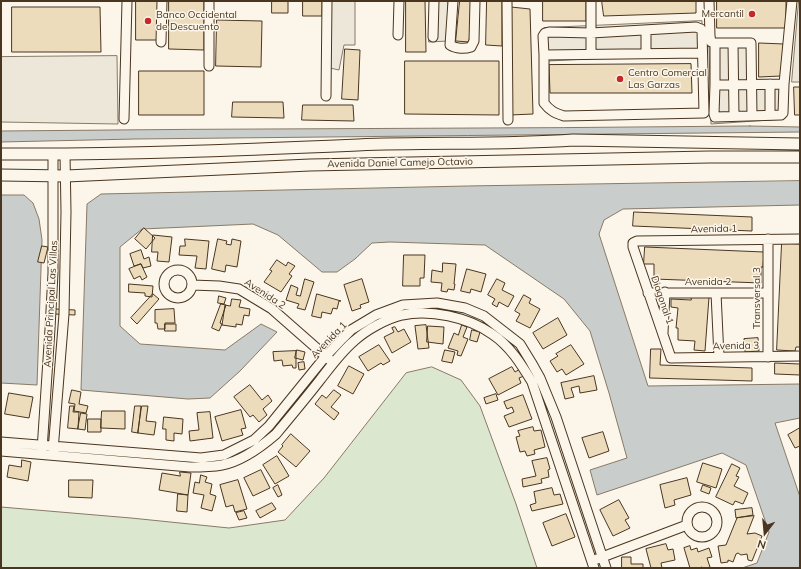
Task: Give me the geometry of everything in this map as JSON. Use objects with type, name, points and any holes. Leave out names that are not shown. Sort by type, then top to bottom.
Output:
[{"type":"main road","name":"Avenida Daniel Camejo Octavio","points":[[1,154],[65,154],[314,148],[367,145],[574,140],[800,144]]},
{"type":"main road","name":"Avenida Daniel Camejo Octavio","points":[[1,175],[66,176],[310,165],[709,157],[800,157]]},
{"type":"street","points":[[124,119],[127,1]]},
{"type":"street","points":[[161,42],[162,1]]},
{"type":"street","points":[[209,1],[209,66]]},
{"type":"street","points":[[326,96],[327,1]]},
{"type":"street","points":[[398,35],[399,1]]},
{"type":"street","points":[[432,36],[434,1]]},
{"type":"street","points":[[453,1],[450,45],[467,48],[471,47],[474,41],[475,1]]},
{"type":"street","points":[[507,1],[508,120]]},
{"type":"street","points":[[591,1],[591,54]]},
{"type":"street","points":[[709,1],[711,42],[751,43],[752,116]]},
{"type":"street","points":[[715,43],[715,117],[780,115],[783,113],[784,84],[792,1]]},
{"type":"street","points":[[701,29],[704,114],[564,116],[548,110],[544,103],[543,36],[545,33],[549,32],[591,33],[701,29]]},
{"type":"street","points":[[646,30],[646,54]]},
{"type":"street","points":[[733,43],[734,116]]},
{"type":"street","points":[[544,55],[702,53]]},
{"type":"street","points":[[770,84],[770,115]]},
{"type":"street","points":[[716,85],[784,84]]},
{"type":"street","name":"Avenida Principal Las Villas","points":[[41,455],[53,273],[54,154]]},
{"type":"street","name":"Avenida Principal Las Villas","points":[[53,456],[64,314],[66,220],[65,154]]},
{"type":"street","name":"Transversal 3","points":[[768,239],[768,357]]},
{"type":"street","name":"Avenida 1","points":[[633,247],[634,243],[637,241],[800,239]]},
{"type":"street","name":"Diagonal 1","points":[[633,247],[663,338],[672,358]]},
{"type":"street","name":"Avenida 2","points":[[192,285],[218,286],[239,289],[272,309],[334,363]]},
{"type":"street","points":[[663,338],[665,292]]},
{"type":"street","name":"Avenida 2","points":[[648,293],[768,293]]},
{"type":"street","points":[[716,293],[719,357]]},
{"type":"street","name":"Avenida 1","points":[[1,442],[202,458],[224,455],[254,440],[269,426],[326,356],[351,330],[376,315],[403,305],[437,303],[465,308],[484,316],[520,344],[532,362],[556,417],[606,568]]},
{"type":"street","name":"Avenida 1","points":[[1,451],[190,467],[208,467],[224,464],[248,455],[276,434],[354,340],[368,331],[386,321],[401,316],[425,314],[459,318],[477,325],[492,334],[508,348],[521,363],[532,382],[592,564]]},
{"type":"street","name":"Avenida 3","points":[[672,358],[800,356]]},
{"type":"street","points":[[567,486],[578,483]]},
{"type":"street","points":[[592,564],[603,557],[687,526]]},
{"type":"green space","points":[[432,367],[461,380],[480,406],[516,504],[537,568],[1,568],[1,507],[229,528],[285,520],[324,478],[406,373]]},
{"type":"shaded area","points":[[331,1],[355,1],[355,45],[344,45],[339,70],[330,68]]},
{"type":"shaded area","points":[[432,1],[448,1],[448,41],[429,42]]},
{"type":"shaded area","points":[[799,1],[800,82],[792,82]]},
{"type":"shaded area","points":[[702,21],[703,53],[548,61],[544,28]]},
{"type":"shaded area","points":[[753,42],[753,80],[786,87],[784,119],[711,124],[709,47]]},
{"type":"shaded area","points":[[117,56],[118,124],[1,122],[1,57]]},
{"type":"shaded area","points":[[750,126],[800,127],[800,132],[135,139],[1,142],[1,131]]},
{"type":"shaded area","points":[[800,181],[800,205],[623,209],[604,220],[599,234],[648,386],[800,384],[800,418],[775,423],[800,497],[800,568],[742,568],[757,563],[769,532],[746,465],[722,453],[597,495],[590,470],[627,458],[590,331],[564,299],[485,245],[390,242],[372,243],[355,259],[337,272],[322,272],[278,235],[253,224],[142,229],[120,247],[120,326],[140,344],[225,350],[261,324],[277,332],[240,371],[210,398],[188,399],[81,390],[87,204],[101,194]]},
{"type":"shaded area","points":[[1,195],[24,195],[33,203],[39,219],[42,240],[37,385],[1,383]]},
{"type":"building","name":"Banco Occidental de Descuento","points":[[136,1],[159,1],[159,40],[136,40]]},
{"type":"building","points":[[169,1],[204,1],[204,50],[169,49]]},
{"type":"building","points":[[272,1],[288,1],[288,13],[272,13]]},
{"type":"building","points":[[303,1],[322,1],[322,16],[303,16]]},
{"type":"building","points":[[406,1],[425,1],[426,52],[406,52]]},
{"type":"building","points":[[460,1],[473,1],[469,42],[456,41]]},
{"type":"building","points":[[487,1],[502,1],[502,46],[486,45]]},
{"type":"building","points":[[543,1],[586,1],[586,21],[543,21]]},
{"type":"building","points":[[602,1],[696,1],[696,13],[604,16]]},
{"type":"building","name":"Mercantil","points":[[717,1],[786,1],[786,28],[717,28]]},
{"type":"building","points":[[12,7],[100,7],[101,52],[12,52]]},
{"type":"building","points":[[511,7],[530,9],[533,114],[510,115]]},
{"type":"building","points":[[217,20],[262,21],[261,67],[216,66]]},
{"type":"building","points":[[759,43],[784,44],[781,76],[759,77]]},
{"type":"building","points":[[345,49],[360,50],[358,100],[342,99]]},
{"type":"building","points":[[405,61],[499,61],[499,115],[405,114]]},
{"type":"building","name":"Centro Comercial Las Garzas","points":[[691,64],[692,93],[550,93],[549,65]]},
{"type":"building","points":[[139,71],[204,71],[204,115],[139,115]]},
{"type":"building","points":[[794,87],[800,87],[800,115],[795,115]]},
{"type":"building","points":[[233,102],[283,102],[284,118],[232,117]]},
{"type":"building","points":[[303,105],[353,105],[354,121],[302,120]]},
{"type":"building","points":[[634,212],[752,217],[752,231],[633,226]]},
{"type":"building","points":[[144,228],[155,238],[146,249],[135,239]]},
{"type":"building","points":[[153,235],[172,237],[169,262],[157,261],[158,252],[152,252]]},
{"type":"building","points":[[185,239],[209,241],[206,269],[195,268],[197,256],[179,255],[180,246],[185,246]]},
{"type":"building","points":[[218,239],[227,241],[226,244],[231,245],[232,239],[241,241],[237,267],[226,265],[225,272],[212,269]]},
{"type":"building","points":[[782,243],[800,244],[800,347],[796,347],[795,351],[777,350]]},
{"type":"building","points":[[42,246],[48,247],[44,263],[38,262]]},
{"type":"building","points":[[645,247],[764,252],[763,267],[761,267],[761,283],[654,279],[654,264],[644,264]]},
{"type":"building","points":[[141,250],[144,259],[149,257],[151,266],[143,268],[141,264],[134,266],[130,254]]},
{"type":"building","points":[[404,255],[425,255],[424,278],[420,278],[420,286],[403,286]]},
{"type":"building","points":[[277,260],[286,266],[288,262],[295,266],[289,274],[292,276],[281,292],[264,282],[272,271],[270,270]]},
{"type":"building","points":[[443,263],[456,264],[454,290],[448,289],[447,292],[441,291],[442,283],[431,282],[432,270],[442,272]]},
{"type":"building","points":[[141,264],[147,277],[142,280],[140,276],[134,279],[129,269]]},
{"type":"building","points":[[467,269],[486,274],[481,292],[471,289],[470,293],[461,291]]},
{"type":"building","points":[[305,279],[314,282],[305,310],[297,308],[299,304],[286,300],[291,285],[298,288],[296,295],[300,296]]},
{"type":"building","points":[[362,279],[369,302],[360,305],[361,308],[352,311],[344,285]]},
{"type":"building","points":[[497,279],[505,283],[502,290],[514,296],[508,307],[499,302],[497,307],[492,304],[495,299],[488,295]]},
{"type":"building","points":[[129,284],[153,286],[152,297],[145,296],[145,293],[129,292]]},
{"type":"building","points":[[153,294],[159,299],[137,324],[131,318]]},
{"type":"building","points":[[317,294],[341,301],[339,301],[337,309],[333,308],[331,314],[322,312],[321,318],[312,316]]},
{"type":"building","points":[[524,295],[531,299],[529,303],[540,309],[530,328],[516,321],[520,314],[515,311]]},
{"type":"building","points":[[219,296],[226,298],[224,304],[218,303]]},
{"type":"building","points":[[691,296],[709,297],[705,351],[694,350],[695,341],[678,340],[678,328],[676,328],[678,308],[671,307],[671,299],[691,300]]},
{"type":"building","points":[[232,299],[241,300],[239,307],[250,309],[249,316],[244,315],[242,325],[236,324],[236,327],[222,325],[225,305],[230,306]]},
{"type":"building","points":[[221,304],[226,305],[219,331],[212,328]]},
{"type":"building","points":[[55,309],[75,310],[75,315],[54,314]]},
{"type":"building","points":[[174,309],[175,323],[165,323],[165,329],[158,329],[157,323],[155,323],[155,310]]},
{"type":"building","points":[[558,318],[567,335],[543,349],[533,333]]},
{"type":"building","points":[[165,324],[176,324],[176,331],[165,331]]},
{"type":"building","points":[[426,325],[429,348],[418,349],[415,326]]},
{"type":"building","points":[[462,325],[467,327],[463,337],[468,339],[461,356],[457,355],[458,351],[448,348],[454,333],[458,335]]},
{"type":"building","points":[[428,326],[444,327],[443,344],[427,342]]},
{"type":"building","points":[[395,327],[398,332],[404,329],[411,342],[392,353],[384,337],[394,332],[392,328]]},
{"type":"building","points":[[472,330],[480,332],[477,342],[470,340]]},
{"type":"building","points":[[758,338],[759,351],[745,352],[744,339]]},
{"type":"building","points":[[379,345],[390,361],[383,365],[381,363],[368,371],[359,357]]},
{"type":"building","points":[[571,345],[584,364],[566,375],[562,369],[557,372],[550,361],[558,356],[556,354]]},
{"type":"building","points":[[651,349],[661,349],[660,365],[752,368],[752,381],[650,378]]},
{"type":"building","points":[[297,350],[305,352],[303,360],[295,358]]},
{"type":"building","points":[[445,350],[455,352],[452,363],[442,361]]},
{"type":"building","points":[[296,351],[296,368],[293,368],[292,365],[283,366],[282,360],[274,361],[273,352]]},
{"type":"building","points":[[304,362],[305,369],[299,370],[298,363]]},
{"type":"building","points":[[775,363],[800,364],[800,375],[775,374]]},
{"type":"building","points":[[349,366],[364,374],[353,394],[338,386]]},
{"type":"building","points":[[512,367],[515,372],[520,369],[524,376],[519,378],[521,383],[498,395],[489,379]]},
{"type":"building","points":[[594,376],[597,390],[580,393],[579,386],[571,388],[574,397],[565,399],[561,383]]},
{"type":"building","points":[[250,385],[262,400],[268,395],[272,401],[263,409],[267,415],[259,422],[253,415],[250,417],[234,397]]},
{"type":"building","points":[[72,390],[81,392],[79,404],[88,406],[86,413],[74,411],[75,404],[69,403]]},
{"type":"building","points":[[334,390],[341,395],[331,407],[339,413],[334,420],[315,404],[322,395],[326,398]]},
{"type":"building","points":[[9,393],[33,397],[29,418],[5,414]]},
{"type":"building","points":[[496,394],[498,400],[486,404],[484,398]]},
{"type":"building","points":[[523,395],[532,419],[509,427],[504,416],[514,412],[512,407],[507,409],[504,402]]},
{"type":"building","points":[[70,406],[74,406],[73,412],[79,412],[78,429],[68,428]]},
{"type":"building","points":[[135,406],[141,406],[138,433],[132,432]]},
{"type":"building","points":[[142,406],[148,406],[146,421],[156,422],[154,435],[138,433]]},
{"type":"building","points":[[241,410],[246,428],[241,429],[243,435],[222,441],[215,417]]},
{"type":"building","points":[[102,411],[125,411],[125,429],[101,428]]},
{"type":"building","points":[[210,412],[213,438],[190,441],[189,431],[199,430],[197,413]]},
{"type":"building","points":[[81,413],[87,414],[85,430],[78,429]]},
{"type":"building","points":[[164,417],[183,419],[182,434],[174,433],[174,441],[166,440],[166,429],[163,429]]},
{"type":"building","points":[[88,419],[101,419],[101,432],[88,432]]},
{"type":"building","points":[[533,427],[534,431],[541,430],[545,447],[534,450],[535,454],[527,456],[525,451],[520,452],[516,437],[520,436],[518,431]]},
{"type":"building","points":[[800,428],[800,446],[795,448],[788,435]]},
{"type":"building","points":[[603,432],[609,451],[589,458],[582,438]]},
{"type":"building","points":[[291,434],[310,451],[296,467],[278,452]]},
{"type":"building","points":[[277,456],[289,476],[275,484],[263,465]]},
{"type":"building","points":[[547,458],[550,469],[548,470],[549,477],[541,479],[542,483],[523,487],[522,479],[536,476],[532,461]]},
{"type":"building","points":[[22,460],[31,462],[28,481],[7,477],[9,465],[21,467]]},
{"type":"building","points":[[703,463],[722,469],[716,488],[697,482]]},
{"type":"building","points":[[732,464],[740,468],[736,476],[739,477],[734,486],[748,493],[743,504],[735,501],[733,505],[716,497]]},
{"type":"building","points":[[261,470],[270,488],[253,496],[244,478]]},
{"type":"building","points":[[180,472],[191,473],[188,495],[159,490],[162,473],[180,476]]},
{"type":"building","points":[[201,475],[207,477],[205,482],[212,484],[210,494],[216,496],[212,511],[201,508],[204,495],[193,493],[195,482],[199,483]]},
{"type":"building","points":[[687,478],[691,495],[674,500],[675,505],[665,508],[660,485]]},
{"type":"building","points":[[69,480],[93,480],[92,498],[69,497]]},
{"type":"building","points":[[238,480],[247,509],[235,512],[233,505],[226,507],[220,485]]},
{"type":"building","points":[[278,485],[282,495],[278,497],[273,488]]},
{"type":"building","points":[[703,485],[711,488],[709,494],[701,491]]},
{"type":"building","points":[[552,488],[554,495],[560,494],[563,504],[532,511],[530,505],[536,503],[534,492]]},
{"type":"building","points":[[178,494],[188,495],[187,512],[177,511]]},
{"type":"building","points":[[619,500],[629,518],[625,520],[630,528],[613,536],[600,510]]},
{"type":"building","points":[[272,503],[276,509],[260,518],[256,511]]},
{"type":"building","points":[[752,508],[753,515],[736,518],[735,510]]},
{"type":"building","points":[[244,511],[247,518],[239,520],[236,513]]},
{"type":"building","points":[[566,514],[575,537],[552,546],[543,523]]},
{"type":"building","points":[[754,516],[747,534],[755,533],[762,536],[752,561],[748,560],[747,554],[741,555],[738,553],[736,554],[733,562],[728,560],[728,562],[721,563],[718,546],[726,545],[737,518]]},
{"type":"building","points":[[666,544],[668,550],[673,549],[675,560],[661,563],[662,568],[651,568],[646,549]]},
{"type":"building","points":[[690,546],[691,550],[697,548],[698,552],[709,548],[712,557],[707,558],[710,567],[690,568],[684,548]]},
{"type":"building","points":[[622,557],[631,557],[631,564],[643,564],[643,568],[622,568]]},
{"type":"place","name":"Mercantil","points":[[752,14]]},
{"type":"place","name":"Banco Occidental de Descuento","points":[[148,21]]},
{"type":"place","name":"Centro Comercial Las Garzas","points":[[620,79]]}]
